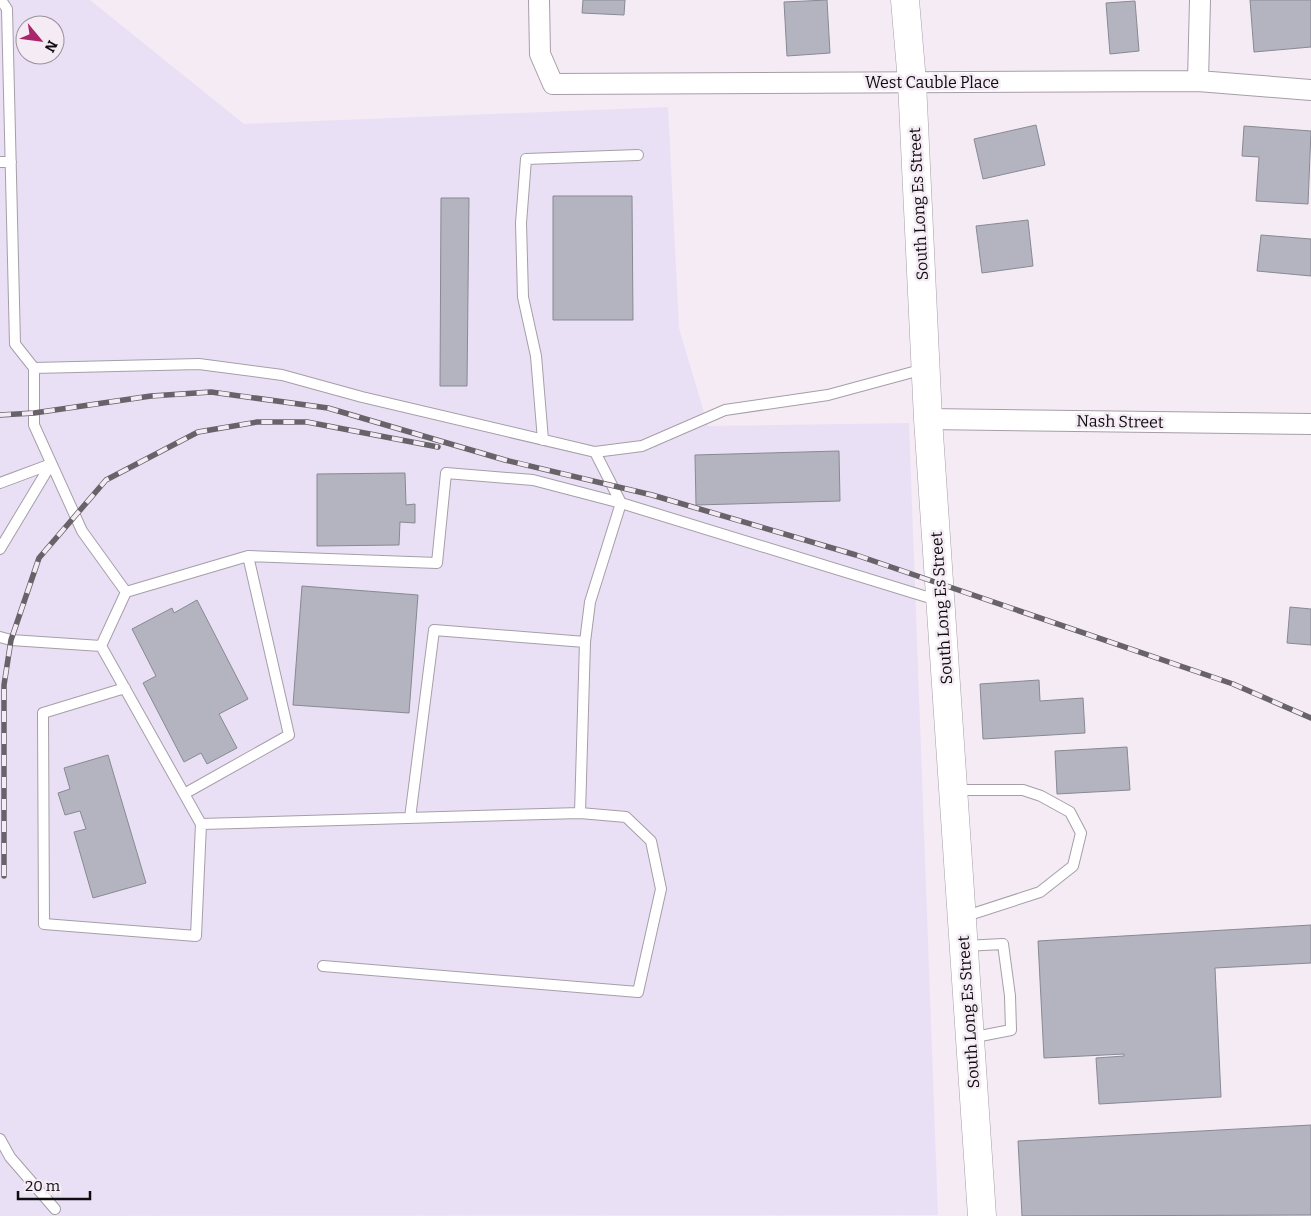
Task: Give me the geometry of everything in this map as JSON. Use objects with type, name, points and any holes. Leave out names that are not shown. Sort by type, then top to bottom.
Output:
[{"type":"street","name":"West Cauble Place","points":[[539,0],[540,54],[553,84],[1198,81],[1311,90]]},
{"type":"street","name":"South Long Es Street","points":[[905,0],[912,82],[928,419],[982,1216]]},
{"type":"street","points":[[1198,81],[1200,0]]},
{"type":"street","name":"Nash Street","points":[[928,419],[1311,424]]},
{"type":"lane","points":[[1,0],[7,9],[5,162],[15,344],[34,368],[34,425],[82,531],[126,592]]},
{"type":"lane","points":[[543,440],[536,356],[523,297],[521,223],[526,159],[638,155]]},
{"type":"lane","points":[[34,368],[199,364],[282,375],[362,397],[595,452],[642,446],[725,410],[828,395],[926,369]]},
{"type":"lane","points":[[580,813],[585,642],[590,602],[621,503],[595,452]]},
{"type":"lane","points":[[0,483],[52,464]]},
{"type":"lane","points":[[0,549],[52,464]]},
{"type":"lane","points":[[101,646],[126,592],[248,556],[437,563],[446,473],[532,480],[621,503],[940,602]]},
{"type":"lane","points":[[184,794],[288,735],[248,556]]},
{"type":"lane","points":[[410,818],[434,630],[585,642]]},
{"type":"lane","points":[[0,637],[11,640],[101,646]]},
{"type":"lane","points":[[101,646],[125,688],[201,824],[196,936],[44,924],[43,712],[125,688]]},
{"type":"lane","points":[[953,790],[1023,790],[1041,796],[1070,812],[1080,833],[1073,866],[1040,892],[962,918]]},
{"type":"lane","points":[[201,824],[580,813],[626,817],[651,841],[661,889],[638,992],[323,966]]},
{"type":"lane","points":[[963,946],[1004,944],[1010,996],[1011,1030],[970,1038]]},
{"type":"lane","points":[[0,1139],[10,1157],[55,1209]]},
{"type":"shaded area","points":[[0,0],[90,0],[244,124],[668,107],[679,328],[708,426],[909,423],[938,1215],[0,1216]]},
{"type":"building","points":[[583,0],[625,0],[624,15],[582,13]]},
{"type":"building","points":[[827,0],[830,53],[787,56],[784,2]]},
{"type":"building","points":[[1250,0],[1311,0],[1311,47],[1254,52]]},
{"type":"building","points":[[1135,1],[1139,51],[1110,54],[1106,3]]},
{"type":"building","points":[[1036,125],[1045,165],[983,179],[974,139]]},
{"type":"building","points":[[1244,126],[1311,131],[1308,204],[1256,201],[1259,157],[1242,156]]},
{"type":"building","points":[[553,196],[632,196],[633,320],[553,320]]},
{"type":"building","points":[[441,198],[469,198],[467,386],[440,386]]},
{"type":"building","points":[[1028,220],[1033,266],[982,273],[976,226]]},
{"type":"building","points":[[1261,235],[1311,239],[1311,276],[1257,271]]},
{"type":"building","points":[[839,451],[840,501],[696,505],[695,455]]},
{"type":"building","points":[[405,473],[406,505],[415,504],[415,523],[400,522],[399,545],[317,546],[317,474]]},
{"type":"building","points":[[302,586],[418,595],[409,713],[293,705]]},
{"type":"building","points":[[197,600],[248,699],[219,714],[237,748],[207,764],[201,753],[184,762],[143,683],[156,676],[132,629],[172,608],[174,613]]},
{"type":"building","points":[[1290,607],[1311,609],[1311,645],[1287,643]]},
{"type":"building","points":[[1039,680],[1040,701],[1083,698],[1085,733],[983,739],[980,684]]},
{"type":"building","points":[[1127,747],[1130,790],[1057,794],[1055,751]]},
{"type":"building","points":[[108,755],[146,883],[93,898],[74,832],[86,829],[80,811],[65,815],[58,793],[70,789],[64,768]]},
{"type":"building","points":[[1311,925],[1311,963],[1215,968],[1221,1097],[1099,1104],[1096,1058],[1124,1056],[1124,1054],[1044,1058],[1038,941]]},
{"type":"building","points":[[1311,1125],[1311,1215],[1022,1216],[1018,1141]]},
{"type":"railway","points":[[0,415],[34,413],[151,396],[211,392],[328,408],[505,460],[652,495],[856,555],[1233,684],[1311,718]]},
{"type":"railway","points":[[4,876],[4,685],[11,640],[39,558],[106,480],[198,432],[257,422],[307,422],[438,447]]}]
